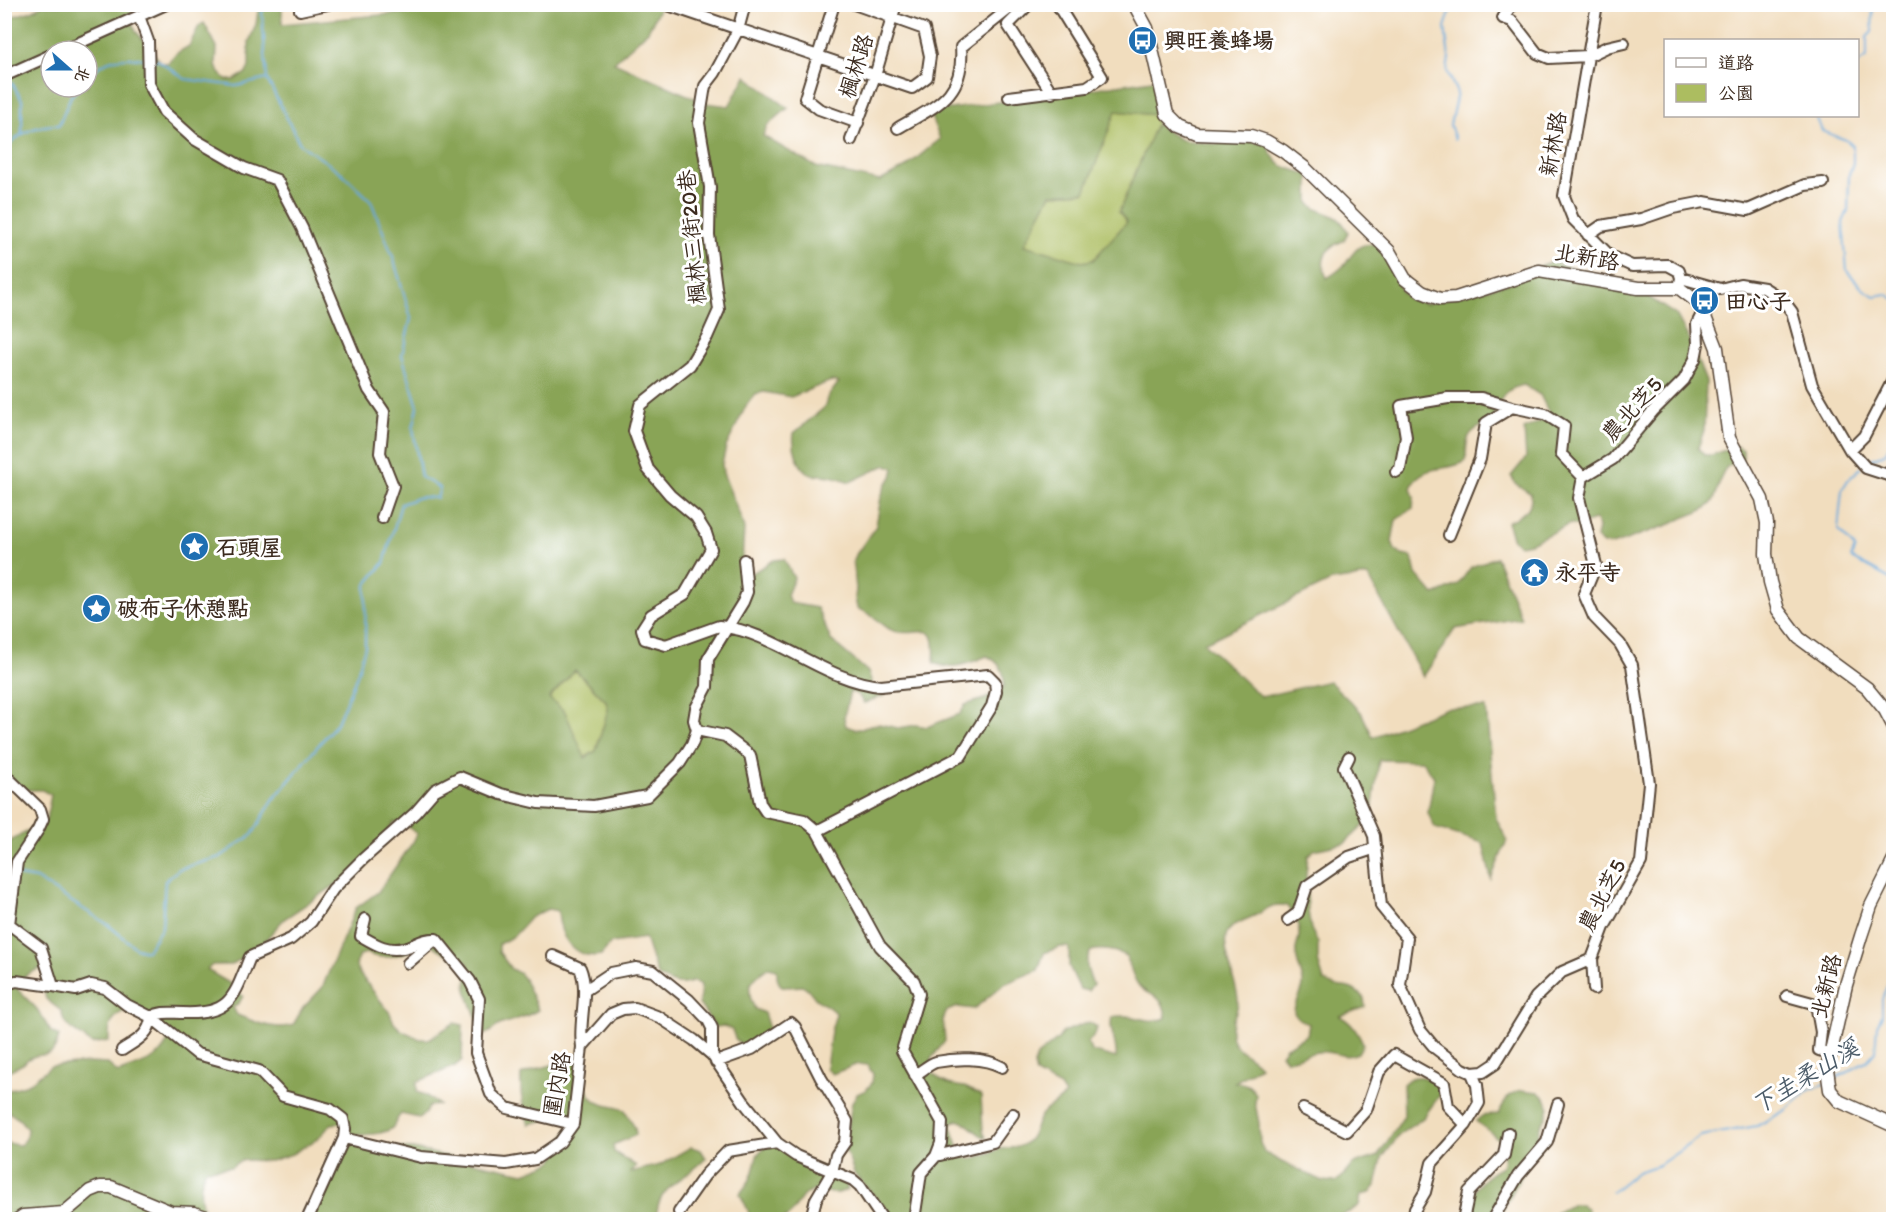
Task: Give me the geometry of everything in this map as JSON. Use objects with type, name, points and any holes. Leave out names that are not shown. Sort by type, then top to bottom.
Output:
[{"type":"main road","name":"北新路","points":[[1134,4],[1147,28],[1167,114],[1180,127],[1197,134],[1251,136],[1266,141],[1283,151],[1305,168],[1389,251],[1405,279],[1422,292],[1440,299],[1456,298],[1539,271],[1638,288],[1680,283]]},
{"type":"main road","points":[[1680,283],[1703,312],[1717,348],[1729,438],[1762,499],[1767,523],[1766,554],[1770,582],[1778,610],[1798,638],[1867,688],[1886,710],[1893,727]]},
{"type":"main road","name":"北新路","points":[[1893,860],[1871,906],[1861,936],[1829,1053],[1827,1069],[1830,1090],[1839,1101],[1893,1126]]},
{"type":"main road","points":[[17,1220],[23,1216],[64,1213],[90,1191],[100,1187],[111,1187],[171,1212],[194,1213],[215,1220]]},
{"type":"street","points":[[300,10],[328,4]]},
{"type":"street","points":[[665,4],[912,87],[927,77],[930,56],[924,28],[854,4]]},
{"type":"street","points":[[738,30],[745,4]]},
{"type":"street","points":[[834,4],[805,98],[819,109],[858,123]]},
{"type":"street","name":"楓林路","points":[[851,140],[875,76],[896,4]]},
{"type":"street","points":[[898,128],[943,101],[955,85],[962,66],[961,47],[1015,4]]},
{"type":"street","points":[[1029,4],[1008,25],[1052,93]]},
{"type":"street","points":[[1009,97],[1087,87],[1102,77],[1057,4]]},
{"type":"street","points":[[1512,4],[1503,18],[1512,21],[1537,53],[1549,58],[1588,56],[1607,47],[1624,43]]},
{"type":"street","name":"新林路","points":[[1597,4],[1564,196],[1573,219],[1610,256],[1632,266],[1668,266],[1679,271],[1680,283],[1720,289],[1740,284],[1764,288],[1783,300],[1792,312],[1812,385],[1850,450],[1862,464],[1893,477]]},
{"type":"street","points":[[88,39],[159,6]]},
{"type":"street","points":[[140,16],[148,41],[149,84],[164,112],[194,139],[244,168],[277,180],[302,228],[369,390],[384,411],[380,453],[393,486],[382,518]]},
{"type":"street","name":"楓林三街20巷","points":[[726,627],[719,627],[666,645],[645,639],[642,629],[651,615],[685,594],[711,549],[706,533],[696,517],[670,495],[648,469],[634,431],[640,405],[690,364],[707,337],[719,310],[709,234],[710,187],[699,123],[705,86],[715,73],[738,30]]},
{"type":"street","points":[[4,76],[39,60]]},
{"type":"street","points":[[1588,235],[1601,226],[1641,219],[1673,208],[1704,202],[1748,210],[1805,185],[1823,183]]},
{"type":"street","name":"農北芝5","points":[[1472,1073],[1484,1072],[1495,1064],[1536,997],[1562,972],[1592,959],[1604,927],[1641,862],[1648,783],[1632,665],[1620,644],[1594,617],[1584,594],[1596,565],[1579,498],[1583,477],[1613,459],[1653,411],[1684,380],[1695,359],[1698,344],[1697,324],[1703,312]]},
{"type":"street","points":[[1850,450],[1864,436],[1893,378]]},
{"type":"street","points":[[1396,472],[1400,469],[1406,437],[1401,406],[1448,398],[1481,398],[1545,414],[1564,426],[1561,454],[1583,477]]},
{"type":"street","points":[[1449,535],[1480,459],[1486,423],[1512,407]]},
{"type":"street","points":[[151,1017],[159,1012],[202,1014],[224,1006],[235,994],[250,957],[291,939],[311,922],[333,890],[363,859],[415,813],[435,790],[460,777],[501,794],[538,803],[594,806],[647,796],[680,762],[692,744],[697,730],[694,720],[696,708],[707,687],[708,659],[747,592],[744,560]]},
{"type":"street","points":[[726,627],[758,637],[866,685],[881,686],[988,675],[995,682],[996,691],[992,706],[961,756],[817,831]]},
{"type":"street","points":[[697,730],[725,736],[750,754],[760,803],[766,812],[804,820],[817,831],[880,946],[914,981],[919,994],[902,1051],[942,1122],[941,1143],[936,1156],[921,1173],[914,1220]]},
{"type":"street","points":[[1349,757],[1344,767],[1374,836],[1382,906],[1407,938],[1400,985],[1419,1030],[1435,1048],[1462,1069],[1472,1073],[1477,1085],[1479,1103],[1466,1125],[1432,1163],[1425,1192],[1415,1209],[1413,1220]]},
{"type":"street","points":[[4,774],[40,809],[43,819],[17,862],[9,924],[41,948],[54,986]]},
{"type":"street","points":[[1288,920],[1298,913],[1307,886],[1348,857],[1376,848]]},
{"type":"street","points":[[365,919],[361,936],[382,948],[404,948],[427,938],[436,939],[470,981],[479,999],[476,1053],[491,1094],[507,1108],[573,1124]]},
{"type":"street","points":[[408,963],[436,939]]},
{"type":"street","points":[[553,956],[580,968],[584,979],[582,1047]]},
{"type":"street","points":[[1592,959],[1594,989]]},
{"type":"street","points":[[584,991],[611,973],[636,968],[653,971],[689,1000],[708,1020],[712,1028],[714,1058],[752,1049],[791,1023],[847,1121],[845,1142],[836,1155],[832,1172],[816,1199],[811,1218]]},
{"type":"street","points":[[4,985],[16,981],[76,990],[91,986],[105,988],[127,1005],[151,1017],[197,1054],[259,1071],[283,1096],[330,1109],[343,1119],[344,1138],[307,1220]]},
{"type":"street","points":[[1787,996],[1816,1004],[1821,1032],[1819,1050],[1829,1053]]},
{"type":"street","name":"圍內路","points":[[344,1138],[421,1157],[506,1164],[535,1159],[560,1142],[573,1124],[582,1047],[611,1014],[623,1009],[635,1008],[659,1017],[694,1040],[714,1058],[744,1102],[777,1143],[796,1156],[852,1180],[860,1186],[883,1220]]},
{"type":"street","points":[[122,1050],[146,1034],[151,1026],[151,1017]]},
{"type":"street","points":[[1303,1109],[1347,1131],[1366,1110],[1379,1072],[1394,1055],[1444,1083],[1448,1106],[1466,1125]]},
{"type":"street","points":[[915,1075],[934,1063],[976,1060],[992,1061],[1002,1067]]},
{"type":"street","points":[[1492,1220],[1518,1176],[1547,1142],[1558,1104]]},
{"type":"street","points":[[936,1156],[993,1142],[1013,1114]]},
{"type":"street","points":[[1463,1220],[1469,1192],[1504,1155],[1508,1133]]},
{"type":"street","points":[[679,1212],[705,1175],[728,1151],[777,1143]]},
{"type":"green space","points":[[42,5],[150,5],[128,14],[136,31],[161,63],[168,63],[177,53],[189,46],[199,26],[204,23],[217,47],[218,71],[227,80],[234,80],[246,73],[249,67],[249,42],[256,24],[259,5],[282,5],[282,24],[447,9],[450,5],[661,5],[648,31],[614,62],[705,103],[729,106],[746,76],[788,108],[767,126],[763,136],[816,167],[880,181],[906,167],[940,139],[929,112],[1160,79],[1156,115],[1116,111],[1085,192],[1051,194],[1024,245],[1082,262],[1093,260],[1127,222],[1119,212],[1156,124],[1181,140],[1216,144],[1240,140],[1267,144],[1278,163],[1309,175],[1309,203],[1314,208],[1339,219],[1348,232],[1344,240],[1327,251],[1325,255],[1323,264],[1327,278],[1342,267],[1360,247],[1368,244],[1381,245],[1402,292],[1409,299],[1426,304],[1514,282],[1552,261],[1641,292],[1677,316],[1690,341],[1706,382],[1704,430],[1698,448],[1704,455],[1712,455],[1736,446],[1743,450],[1743,458],[1723,472],[1716,496],[1707,507],[1676,522],[1612,545],[1603,544],[1596,538],[1598,528],[1596,519],[1579,526],[1570,524],[1530,543],[1520,545],[1513,540],[1507,522],[1528,509],[1531,494],[1516,484],[1511,476],[1526,458],[1524,429],[1542,421],[1549,413],[1540,395],[1524,385],[1507,392],[1493,419],[1470,434],[1466,461],[1459,465],[1428,471],[1415,480],[1411,488],[1414,497],[1413,508],[1396,520],[1392,541],[1395,550],[1402,555],[1412,557],[1416,574],[1434,595],[1458,585],[1471,567],[1496,557],[1521,618],[1455,629],[1423,677],[1368,576],[1331,581],[1204,643],[1261,697],[1329,681],[1361,712],[1373,737],[1447,708],[1486,708],[1496,818],[1507,840],[1491,879],[1483,843],[1435,828],[1428,813],[1434,777],[1422,761],[1379,760],[1371,819],[1345,843],[1314,850],[1308,856],[1306,874],[1308,911],[1311,929],[1318,943],[1318,961],[1324,981],[1334,986],[1352,989],[1364,998],[1365,1007],[1340,1016],[1351,1025],[1361,1039],[1363,1044],[1358,1053],[1345,1056],[1320,1052],[1286,1060],[1281,1054],[1286,1047],[1307,1035],[1309,1024],[1300,1020],[1294,1011],[1303,989],[1303,982],[1296,952],[1298,927],[1287,906],[1274,906],[1239,923],[1229,930],[1225,939],[1238,1001],[1231,1036],[1238,1048],[1260,1066],[1235,1082],[1247,1085],[1256,1094],[1260,1143],[1265,1153],[1322,1181],[1335,1182],[1353,1164],[1378,1156],[1404,1116],[1403,1084],[1412,1078],[1422,1077],[1441,1085],[1440,1095],[1423,1118],[1400,1134],[1382,1158],[1376,1186],[1370,1193],[1361,1195],[1359,1205],[1333,1219],[896,1219],[855,1175],[845,1149],[852,1102],[857,1094],[866,1090],[872,1083],[873,1074],[867,1065],[858,1064],[832,1074],[826,1068],[831,1031],[836,1014],[831,1009],[817,1000],[804,986],[784,987],[781,985],[778,982],[777,969],[769,967],[753,980],[750,995],[755,1009],[764,1013],[772,1038],[741,1045],[732,1030],[724,1026],[715,1027],[699,1004],[701,985],[694,981],[675,984],[657,975],[645,938],[611,943],[601,955],[583,954],[569,945],[561,930],[558,911],[548,909],[531,917],[514,936],[499,944],[499,952],[511,969],[524,979],[538,1010],[502,1024],[483,1035],[466,990],[468,962],[452,957],[429,943],[390,957],[365,953],[358,957],[356,966],[359,973],[401,1030],[420,1039],[429,1039],[454,1023],[463,1025],[462,1060],[455,1066],[417,1082],[417,1092],[439,1105],[429,1106],[426,1113],[419,1118],[401,1114],[390,1129],[365,1135],[350,1133],[339,1123],[331,1124],[319,1138],[292,1154],[271,1161],[245,1160],[231,1167],[206,1169],[201,1188],[205,1219],[5,1219],[5,1143],[20,1145],[26,1139],[27,1129],[21,1121],[5,1109],[5,1093],[28,1084],[51,1066],[108,1064],[118,1073],[157,1056],[167,1043],[170,1034],[127,1010],[114,1018],[109,1031],[109,1041],[92,1044],[70,1028],[64,1021],[61,1011],[46,999],[44,990],[47,971],[39,969],[24,976],[18,990],[37,1009],[51,1032],[59,1036],[51,1053],[27,1059],[23,1064],[5,1073],[5,850],[12,840],[46,820],[51,795],[42,790],[24,790],[5,785],[4,19],[32,11]],"holes":[[[831,381],[839,382],[827,398],[825,407],[794,433],[794,444],[799,463],[814,476],[829,476],[850,482],[886,465],[894,468],[892,477],[886,484],[881,497],[876,526],[853,559],[857,608],[894,631],[930,633],[935,648],[934,663],[954,666],[987,656],[1001,668],[1004,677],[1004,687],[987,698],[965,705],[960,714],[927,727],[917,725],[898,728],[879,724],[854,729],[846,726],[844,718],[850,691],[858,695],[864,703],[886,695],[876,695],[868,672],[831,640],[817,608],[790,603],[787,595],[794,578],[784,559],[774,560],[749,575],[742,562],[744,529],[723,473],[722,464],[726,447],[746,406],[755,394],[764,392],[791,397]],[[575,670],[606,701],[608,710],[596,751],[585,758],[565,712],[549,698]],[[394,822],[404,824],[417,834],[378,892],[356,908],[322,988],[303,1008],[293,1025],[286,1027],[265,1025],[237,1015],[233,1007],[243,996],[235,991],[231,984],[207,970],[212,965],[232,965],[245,955],[253,954],[284,919],[361,868]],[[1060,947],[1069,947],[1069,966],[1080,989],[1088,991],[1093,984],[1087,964],[1091,951],[1114,951],[1126,956],[1137,983],[1145,992],[1159,999],[1165,1009],[1166,1018],[1153,1021],[1127,1016],[1112,1017],[1111,1027],[1116,1058],[1091,1051],[1088,1042],[1095,1035],[1097,1027],[1089,1022],[1063,1032],[1037,1056],[1034,1065],[1036,1074],[1060,1087],[1065,1095],[1043,1113],[1030,1138],[1023,1145],[1000,1149],[978,1157],[964,1158],[951,1125],[957,1120],[961,1121],[986,1138],[983,1131],[981,1096],[966,1088],[947,1084],[933,1074],[931,1059],[945,1041],[943,1019],[947,1011],[957,1007],[974,1009],[1004,984],[1038,970],[1044,953]]]},
{"type":"green space","points":[[1116,111],[1156,115],[1156,124],[1119,212],[1127,222],[1093,260],[1082,262],[1024,245],[1051,194],[1085,192]]},
{"type":"green space","points":[[575,670],[606,701],[608,710],[596,751],[584,758],[565,712],[549,698]]},
{"type":"green space","points":[[571,1056],[579,1059],[589,1094],[597,1102],[625,1110],[635,1128],[636,1135],[613,1145],[614,1152],[636,1166],[631,1172],[660,1165],[691,1147],[701,1150],[706,1158],[666,1191],[661,1198],[657,1219],[310,1220],[341,1148],[349,1144],[413,1149],[524,1173],[550,1163],[557,1156],[571,1120],[562,1116],[529,1124],[522,1100],[521,1075]]},
{"type":"green space","points":[[1521,1090],[1538,1092],[1545,1098],[1549,1107],[1546,1118],[1540,1126],[1532,1157],[1501,1213],[1501,1219],[1475,1219],[1471,1205],[1474,1192],[1486,1177],[1502,1167],[1504,1158],[1502,1145],[1494,1135],[1476,1121],[1482,1116],[1498,1114],[1509,1096]]},
{"type":"green space","points":[[772,1144],[844,1181],[848,1189],[837,1193],[817,1190],[807,1193],[788,1217],[783,1219],[750,1219],[740,1194],[750,1179],[758,1154]]},
{"type":"green space","points":[[1572,1204],[1581,1204],[1588,1210],[1587,1219],[1551,1219],[1557,1212]]},
{"type":"waterway","points":[[152,60],[158,60],[185,79],[236,86],[267,79],[262,13],[264,4]]},
{"type":"waterway","points":[[1453,4],[1445,27],[1449,58],[1447,71],[1457,93],[1450,125],[1455,139]]},
{"type":"waterway","name":"下圭柔山溪","points":[[1859,62],[1867,57],[1867,37],[1872,32],[1873,4]]},
{"type":"waterway","points":[[99,67],[121,58],[146,59]]},
{"type":"waterway","points":[[19,876],[36,879],[107,924],[136,948],[147,951],[162,927],[165,881],[179,869],[220,857],[252,835],[273,800],[337,723],[357,675],[365,647],[366,585],[384,563],[401,504],[420,497],[437,498],[440,488],[421,477],[413,428],[418,407],[402,355],[411,318],[393,257],[371,201],[342,173],[300,144],[267,79]]},
{"type":"waterway","points":[[4,84],[12,83],[22,100],[22,135]]},
{"type":"waterway","points":[[4,155],[19,136],[43,126],[59,125],[70,99]]},
{"type":"waterway","name":"下圭柔山溪","points":[[1816,117],[1822,131],[1846,140],[1853,146],[1853,163],[1849,174],[1848,211],[1843,222],[1847,271],[1863,289],[1875,296],[1886,294],[1894,299]]},
{"type":"waterway","name":"下圭柔山溪","points":[[1866,462],[1885,453],[1890,445],[1894,415]]},
{"type":"waterway","name":"下圭柔山溪","points":[[1861,468],[1848,480],[1842,490],[1838,530],[1855,548],[1851,558],[1894,581]]},
{"type":"waterway","name":"下圭柔山溪","points":[[1832,1080],[1866,1062],[1875,1052],[1877,1026],[1882,1015],[1882,999],[1894,969]]},
{"type":"waterway","name":"下圭柔山溪","points":[[1612,1192],[1637,1172],[1659,1165],[1701,1136],[1757,1126],[1786,1110],[1809,1090],[1824,1084]]},
{"type":"place","name":"興旺養蜂場","points":[[1143,40]]},
{"type":"place","name":"田心子","points":[[1704,301]]},
{"type":"place","name":"石頭屋","points":[[195,547]]},
{"type":"place","name":"永平寺","points":[[1534,572]]},
{"type":"place","name":"破布子休憩點","points":[[96,608]]}]
